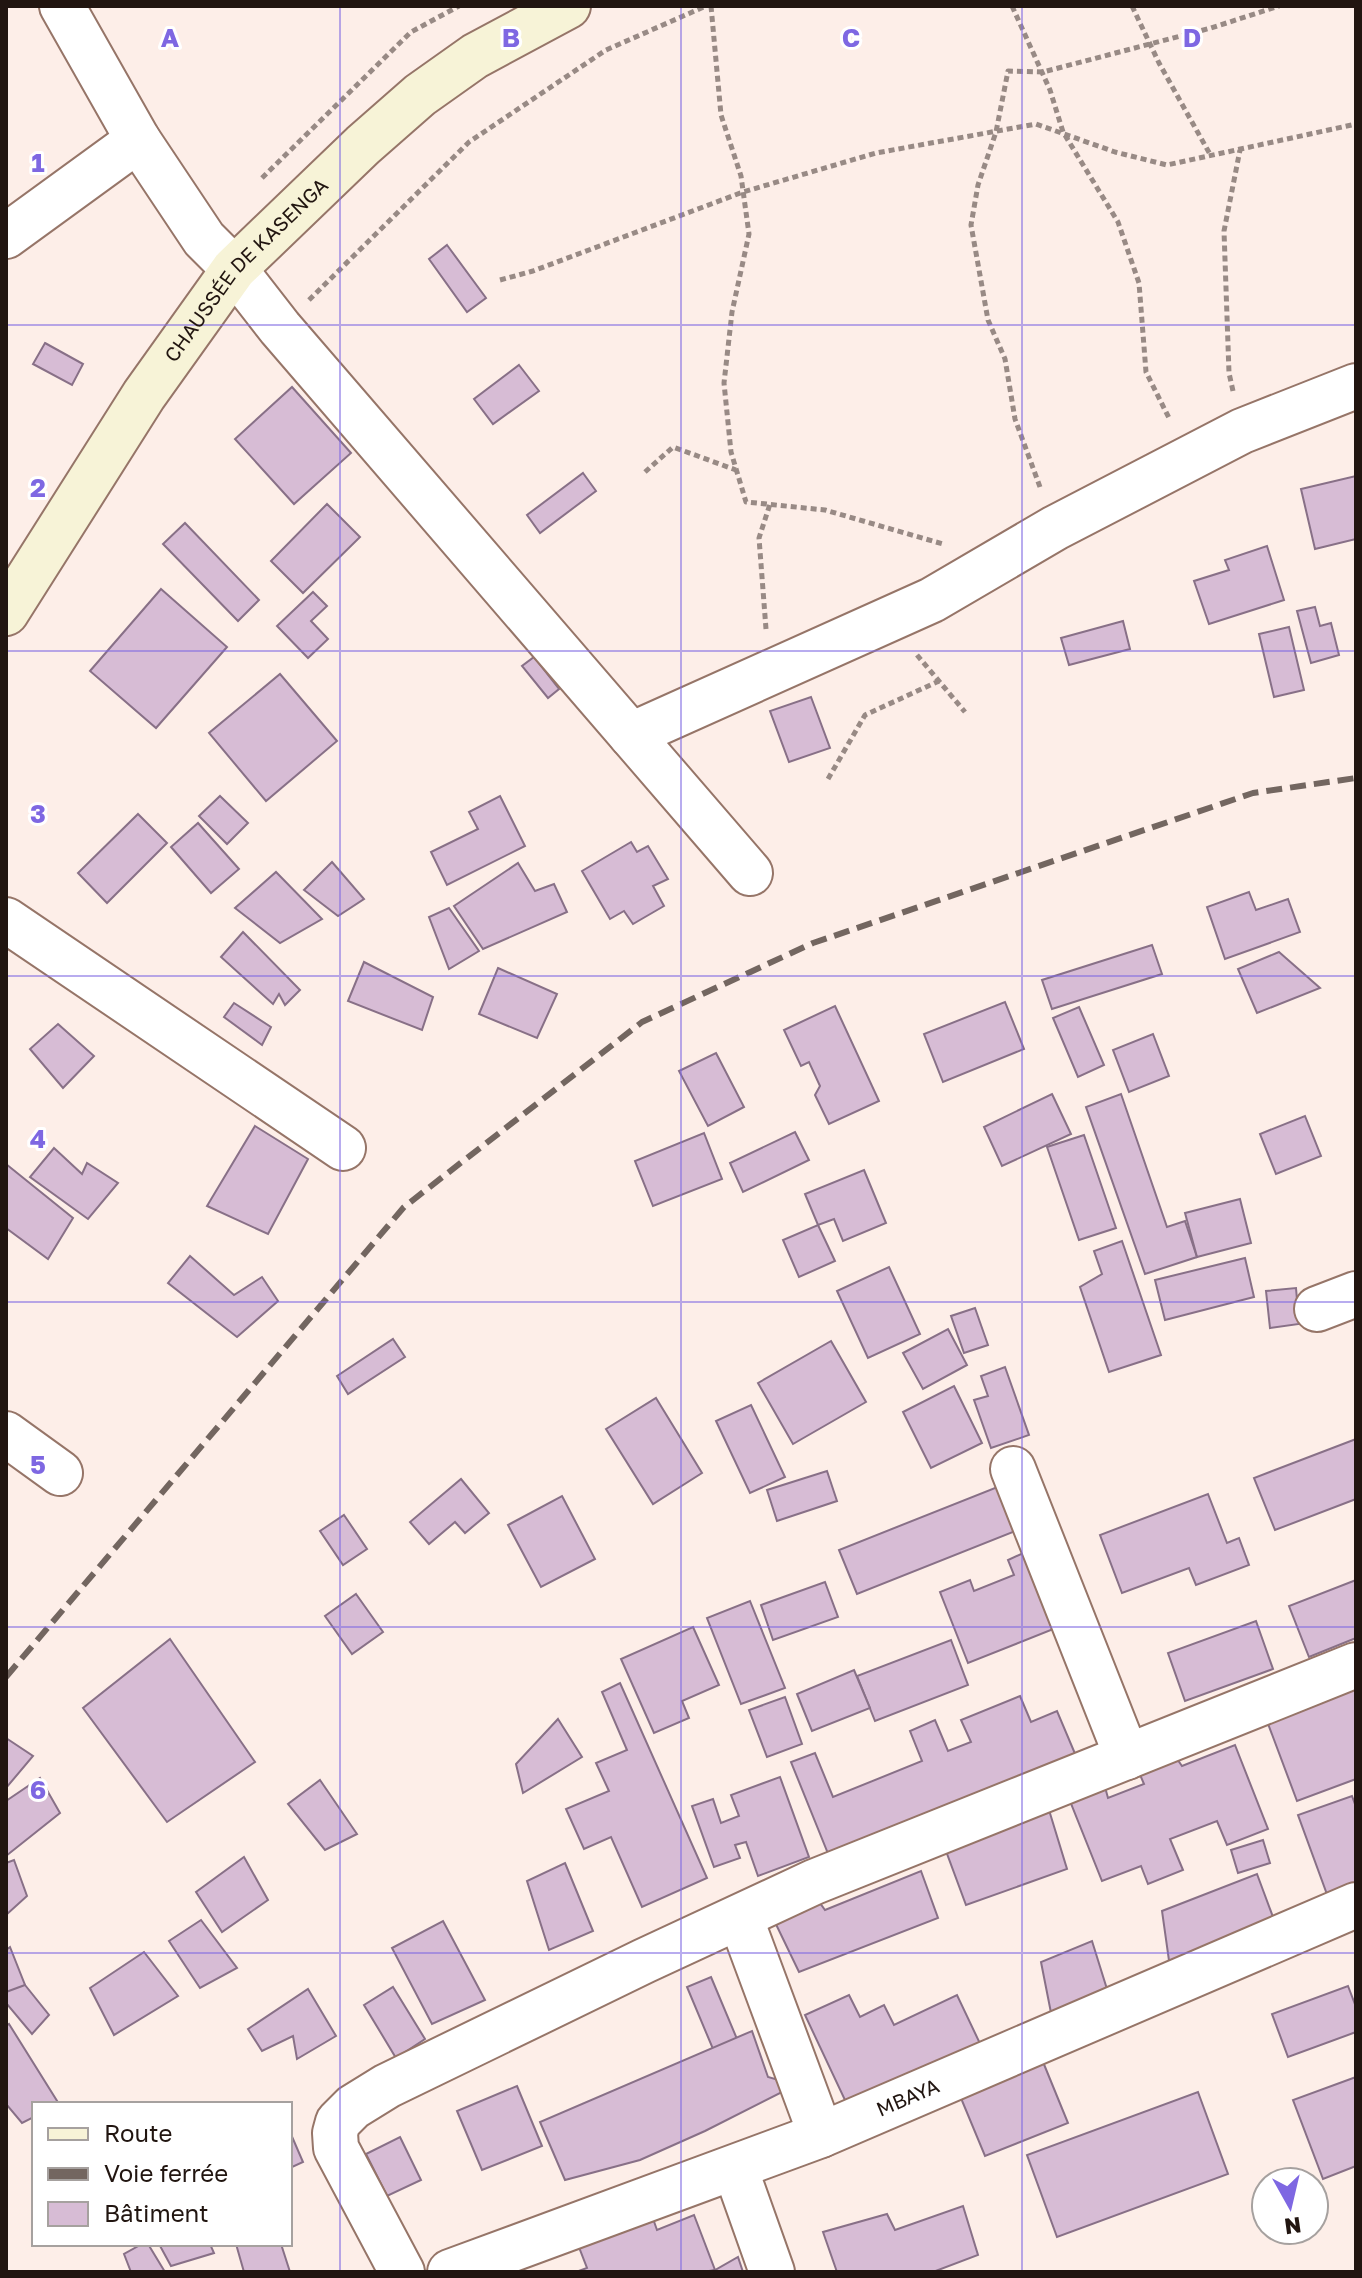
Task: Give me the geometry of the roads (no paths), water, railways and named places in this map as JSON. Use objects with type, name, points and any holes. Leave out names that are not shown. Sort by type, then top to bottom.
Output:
[{"type":"main road","name":"CHAUSSÉE DE KASENGA","points":[[6,613],[144,395],[234,269],[363,145],[420,95],[475,56],[568,6]]},
{"type":"street","points":[[62,6],[138,140],[204,239],[234,269],[280,328],[750,873]]},
{"type":"street","points":[[6,236],[138,140]]},
{"type":"street","points":[[631,735],[932,600],[1055,528],[1189,456],[1242,431],[1356,386]]},
{"type":"street","points":[[6,920],[343,1148]]},
{"type":"street","points":[[6,1434],[60,1473]]},
{"type":"street","points":[[1013,1469],[1127,1757]]},
{"type":"street","points":[[402,2272],[336,2148],[338,2122],[353,2107],[436,2060],[814,1882],[1356,1665]]},
{"type":"street","name":"MBAYA","points":[[450,2272],[821,2135],[1356,1905]]},
{"type":"street","points":[[740,1917],[821,2135]]},
{"type":"street","points":[[735,2168],[772,2272]]},
{"type":"railway","points":[[6,1677],[404,1207],[642,1022],[813,943],[1253,793],[1356,778]]}]
